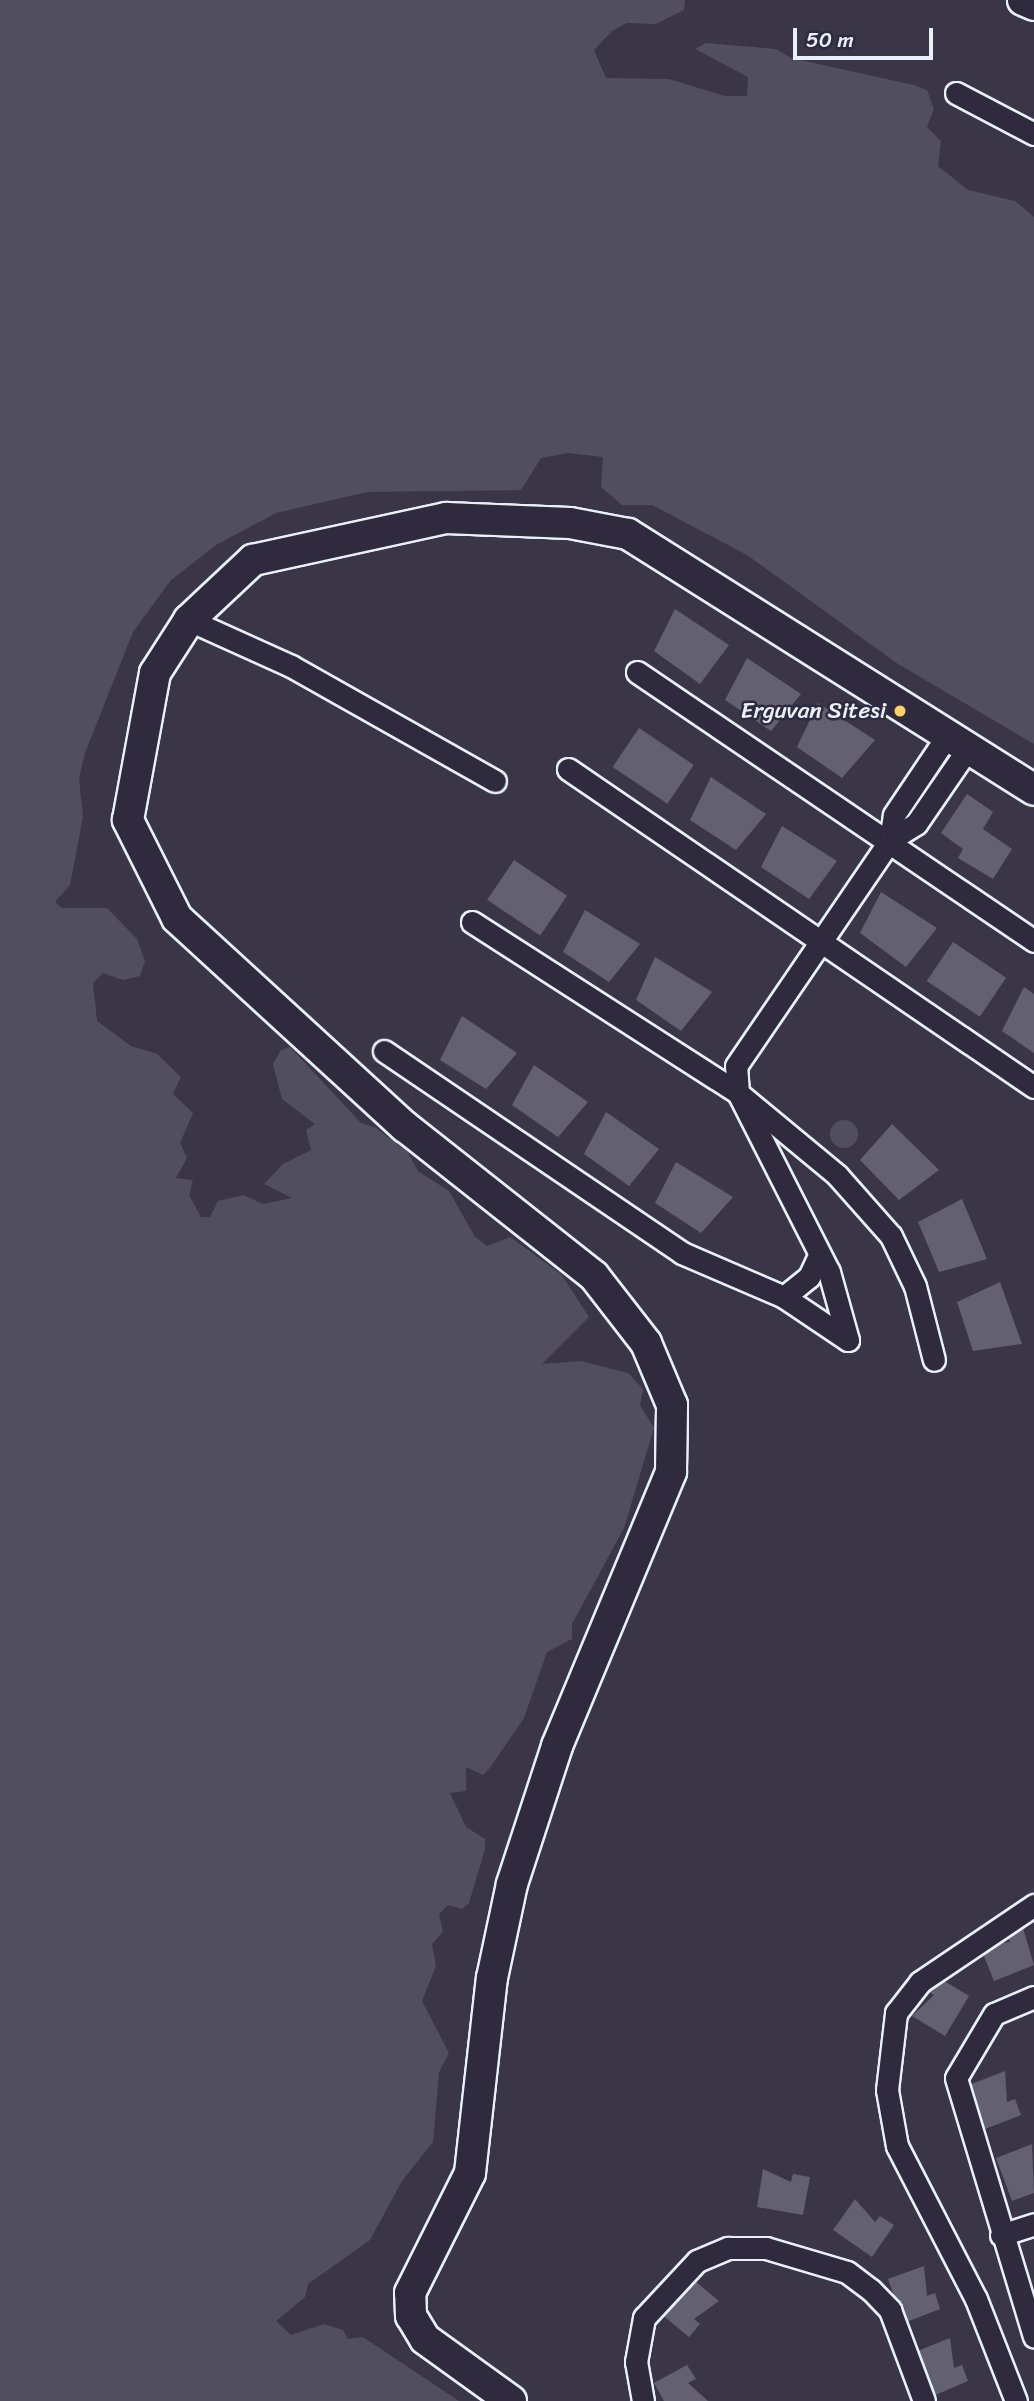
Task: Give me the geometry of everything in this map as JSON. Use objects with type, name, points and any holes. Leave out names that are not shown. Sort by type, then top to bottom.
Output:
[{"type":"street","points":[[1023,0],[1034,5]]},
{"type":"street","points":[[956,93],[1034,134]]},
{"type":"street","points":[[511,2401],[425,2339],[411,2316],[410,2293],[470,2173],[492,1978],[512,1884],[556,1746],[671,1472],[672,1405],[652,1353],[594,1276],[405,1126],[177,918],[128,820],[155,673],[189,620],[253,560],[323,540],[446,518],[570,523],[628,534],[959,740],[1034,790]]},
{"type":"street","points":[[189,620],[291,666],[495,781]]},
{"type":"street","points":[[637,672],[890,840],[1034,941]]},
{"type":"street","points":[[384,1051],[682,1253],[784,1297],[848,1340],[829,1272],[818,1258],[738,1093],[736,1066],[824,942],[890,840],[894,815],[959,740]]},
{"type":"street","points":[[568,769],[1034,1087]]},
{"type":"street","points":[[472,922],[738,1093],[837,1175],[891,1236],[915,1286],[934,1360]]},
{"type":"street","points":[[784,1297],[809,1276],[818,1258]]},
{"type":"street","points":[[1016,2401],[976,2299],[897,2146],[887,2090],[896,2013],[920,1982],[971,1941],[1034,1905]]},
{"type":"street","points":[[1034,1997],[994,2014],[956,2078],[1001,2235],[1034,2337]]},
{"type":"street","points":[[1001,2235],[1034,2224]]},
{"type":"street","points":[[643,2401],[636,2362],[644,2318],[697,2261],[728,2248],[800,2254],[847,2272],[871,2290],[890,2310],[924,2401]]},
{"type":"shaded area","points":[[0,0],[685,0],[684,10],[656,24],[627,23],[612,31],[594,50],[606,78],[669,79],[725,96],[747,96],[748,77],[695,49],[706,43],[776,49],[791,58],[914,85],[927,90],[934,109],[927,127],[941,141],[938,166],[968,190],[1015,201],[1034,217],[1034,744],[898,664],[747,555],[652,505],[622,505],[601,487],[603,457],[568,453],[541,458],[521,490],[367,492],[276,513],[216,545],[171,580],[133,632],[85,753],[79,778],[83,817],[70,885],[55,902],[62,908],[107,908],[137,939],[145,961],[140,976],[123,980],[103,973],[93,983],[97,1021],[131,1046],[157,1054],[181,1077],[173,1094],[193,1113],[180,1143],[187,1158],[176,1178],[193,1180],[189,1195],[201,1217],[210,1217],[218,1201],[243,1195],[263,1204],[292,1198],[264,1184],[283,1164],[311,1150],[306,1130],[315,1124],[282,1099],[273,1064],[281,1050],[290,1047],[361,1123],[376,1128],[407,1151],[418,1171],[449,1191],[475,1237],[487,1246],[510,1237],[561,1274],[589,1317],[542,1364],[581,1361],[628,1373],[643,1389],[640,1405],[654,1428],[624,1528],[572,1624],[572,1639],[547,1652],[524,1718],[489,1769],[483,1775],[466,1767],[466,1791],[450,1793],[466,1827],[485,1839],[485,1849],[469,1903],[462,1909],[448,1905],[439,1914],[443,1932],[432,1944],[436,1966],[422,2001],[449,2053],[439,2072],[433,2142],[402,2181],[370,2240],[308,2284],[305,2297],[276,2321],[291,2335],[324,2324],[343,2330],[348,2339],[363,2337],[459,2401],[0,2401]]},
{"type":"shaded area","points":[[844,1120],[854,1124],[858,1134],[854,1144],[844,1148],[834,1144],[830,1134],[834,1124]]},
{"type":"building","points":[[675,609],[729,645],[700,684],[654,651]]},
{"type":"building","points":[[747,658],[801,694],[771,731],[725,700]]},
{"type":"building","points":[[818,703],[875,740],[842,778],[797,747]]},
{"type":"building","points":[[639,728],[694,765],[667,804],[613,767]]},
{"type":"building","points":[[711,777],[766,814],[736,850],[690,820]]},
{"type":"building","points":[[967,794],[993,812],[983,829],[1012,849],[993,879],[958,858],[963,849],[941,833]]},
{"type":"building","points":[[782,826],[837,861],[809,899],[761,867]]},
{"type":"building","points":[[514,860],[567,896],[540,936],[487,900]]},
{"type":"building","points":[[881,892],[937,928],[906,967],[860,933]]},
{"type":"building","points":[[585,910],[640,944],[609,982],[563,952]]},
{"type":"building","points":[[953,942],[1006,978],[980,1017],[927,981]]},
{"type":"building","points":[[655,957],[712,992],[681,1031],[636,1000]]},
{"type":"building","points":[[1024,987],[1034,994],[1034,1053],[1002,1031]]},
{"type":"building","points":[[462,1016],[517,1053],[486,1089],[440,1060]]},
{"type":"building","points":[[534,1065],[588,1102],[558,1137],[512,1105]]},
{"type":"building","points":[[606,1112],[659,1149],[629,1186],[584,1154]]},
{"type":"building","points":[[892,1124],[939,1170],[899,1200],[860,1160]]},
{"type":"building","points":[[676,1162],[733,1197],[701,1233],[655,1203]]},
{"type":"building","points":[[962,1199],[987,1259],[939,1272],[918,1222]]},
{"type":"building","points":[[1000,1282],[1022,1344],[973,1351],[957,1302]]},
{"type":"building","points":[[1023,1928],[1034,1965],[994,1981],[980,1946],[1010,1942],[1007,1934]]},
{"type":"building","points":[[936,1976],[969,1996],[945,2036],[912,2016],[934,1995],[927,1991]]},
{"type":"building","points":[[1005,2071],[1007,2102],[1015,2099],[1021,2115],[985,2129],[969,2085]]},
{"type":"building","points":[[1032,2144],[1034,2193],[1012,2201],[996,2158]]},
{"type":"building","points":[[763,2169],[791,2182],[793,2174],[810,2177],[803,2215],[757,2207]]},
{"type":"building","points":[[855,2199],[875,2222],[880,2216],[894,2225],[872,2257],[833,2230]]},
{"type":"building","points":[[924,2266],[927,2296],[935,2293],[940,2309],[904,2323],[888,2279]]},
{"type":"building","points":[[690,2277],[719,2301],[694,2319],[700,2324],[689,2337],[660,2313]]},
{"type":"building","points":[[950,2338],[954,2368],[962,2365],[968,2381],[933,2396],[915,2352]]},
{"type":"building","points":[[687,2365],[696,2379],[688,2383],[708,2401],[664,2401],[654,2383]]},
{"type":"place","name":"Erguvan Sitesi","points":[[900,711]]}]
